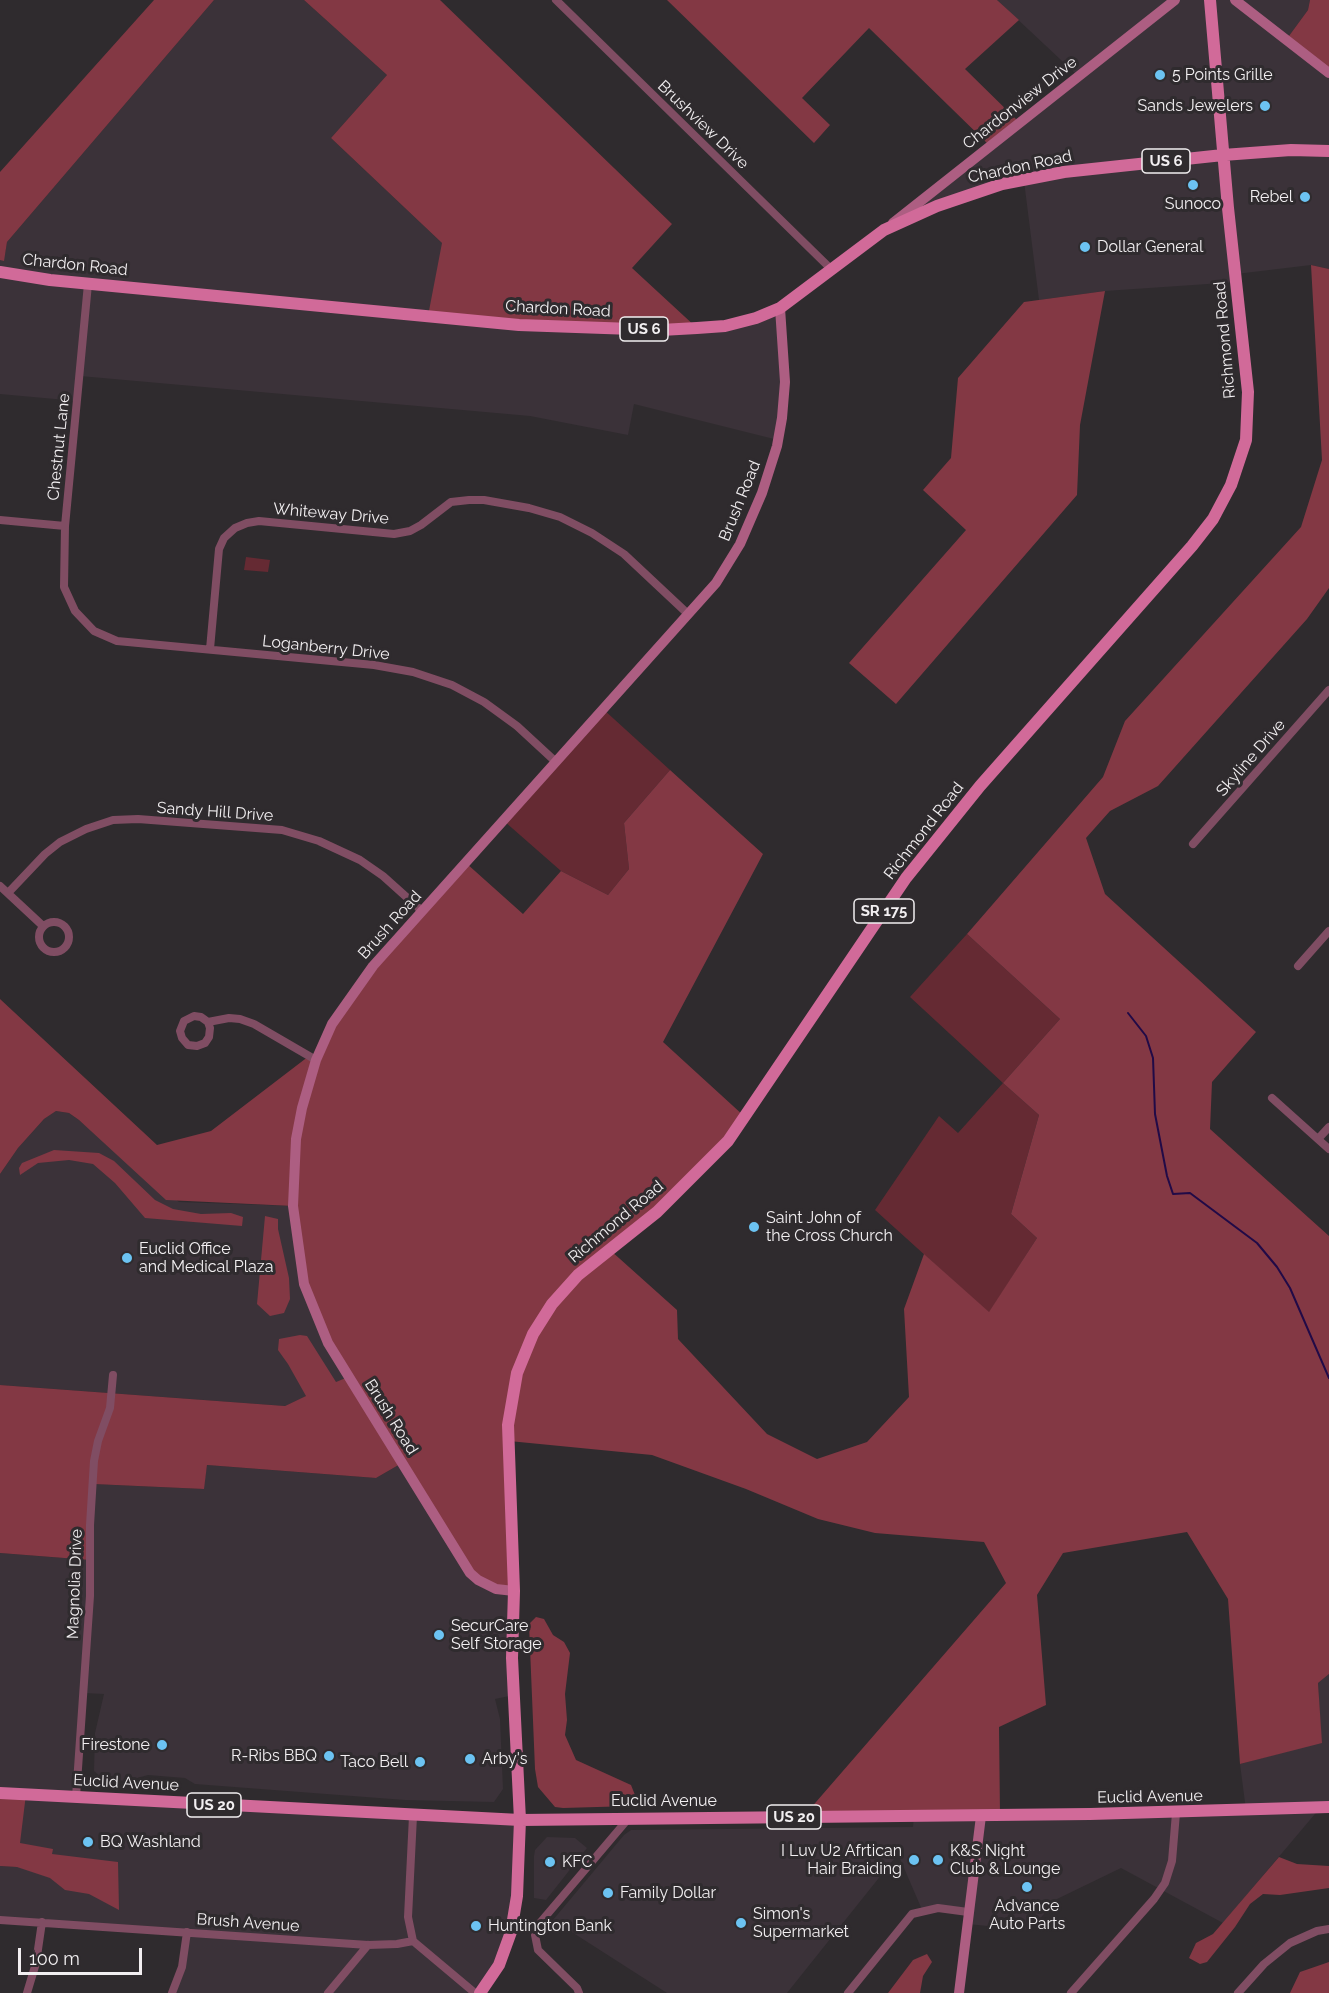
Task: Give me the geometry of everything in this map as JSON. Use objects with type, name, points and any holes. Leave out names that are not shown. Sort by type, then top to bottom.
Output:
[{"type":"main road","name":"Richmond Road","points":[[520,1820],[512,1658],[514,1591],[508,1425],[517,1373],[533,1334],[552,1304],[578,1275],[657,1212],[728,1141],[906,878],[980,786],[1192,546],[1213,519],[1230,485],[1246,440],[1248,392],[1223,155],[1210,0]]},
{"type":"main road","name":"Chardon Road","points":[[0,272],[88,284],[536,326],[661,330],[725,326],[756,318],[780,308],[884,230],[937,206],[1002,184],[1064,172],[1223,155],[1291,150],[1329,151]]},
{"type":"main road","name":"Euclid Avenue","points":[[0,1793],[520,1820],[1176,1813],[1329,1807]]},
{"type":"main road","name":"SR 175","points":[[480,1993],[499,1965],[511,1932],[517,1896],[520,1820]]},
{"type":"street","name":"Brushview Drive","points":[[556,0],[831,269]]},
{"type":"street","name":"Chardonview Drive","points":[[884,230],[1175,0]]},
{"type":"street","points":[[1235,0],[1329,73]]},
{"type":"street","name":"Chestnut Lane","points":[[75,611],[64,587],[65,526],[88,284]]},
{"type":"street","name":"Brush Road","points":[[514,1591],[496,1589],[470,1573],[328,1343],[304,1284],[293,1206],[293,1170],[302,1108],[316,1060],[332,1024],[352,993],[373,966],[716,583],[740,544],[762,494],[777,446],[782,418],[785,382],[780,308]]},
{"type":"street","name":"Whiteway Drive","points":[[210,649],[219,549],[224,538],[235,528],[259,521],[394,534],[410,531],[421,525],[451,502],[469,500],[484,500],[529,508],[560,518],[592,533],[624,554],[688,614]]},
{"type":"street","points":[[0,520],[65,526]]},
{"type":"street","name":"Loganberry Drive","points":[[75,611],[94,631],[117,641],[374,665],[413,672],[452,685],[484,702],[517,726],[556,762]]},
{"type":"street","name":"Skyline Drive","points":[[1193,844],[1329,690]]},
{"type":"street","name":"Sandy Hill Drive","points":[[8,893],[45,854],[60,842],[86,829],[112,820],[138,819],[282,830],[320,841],[360,860],[383,876],[422,911]]},
{"type":"street","points":[[0,886],[43,926]]},
{"type":"street","points":[[54,922],[62,923],[66,927],[69,941],[63,950],[51,952],[42,947],[39,937],[43,926],[54,922]]},
{"type":"street","points":[[1298,966],[1329,931]]},
{"type":"street","points":[[208,1023],[209,1037],[205,1043],[188,1046],[180,1030],[183,1021],[197,1017],[208,1023],[229,1018],[254,1024],[316,1060]]},
{"type":"street","points":[[1272,1098],[1329,1149]]},
{"type":"street","points":[[1318,1139],[1329,1127]]},
{"type":"street","name":"Magnolia Drive","points":[[76,1797],[90,1596],[90,1525],[94,1461],[98,1441],[110,1408],[113,1375]]},
{"type":"street","points":[[1071,1993],[1154,1899],[1165,1883],[1172,1861],[1176,1813]]},
{"type":"street","points":[[413,1816],[408,1917],[413,1941],[475,1993]]},
{"type":"street","points":[[959,1993],[981,1816]]},
{"type":"street","points":[[579,1993],[577,1988],[538,1950],[535,1935],[538,1924],[629,1818]]},
{"type":"street","points":[[848,1993],[912,1914],[938,1908],[968,1912]]},
{"type":"street","name":"Brush Avenue","points":[[0,1920],[368,1945],[413,1941]]},
{"type":"street","points":[[27,1993],[36,1964],[42,1922]]},
{"type":"street","points":[[1238,1993],[1264,1964],[1290,1943],[1317,1931],[1329,1929]]},
{"type":"street","points":[[172,1993],[182,1967],[187,1932]]},
{"type":"street","points":[[328,1993],[368,1945]]},
{"type":"shaded area","points":[[154,0],[214,0],[7,242],[4,261],[0,260],[0,172]]},
{"type":"shaded area","points":[[214,0],[304,0],[387,75],[331,138],[442,243],[697,328],[780,308],[785,382],[778,440],[634,404],[628,435],[530,416],[80,376],[77,401],[0,394],[0,260],[5,254],[7,242]]},
{"type":"shaded area","points":[[304,0],[440,0],[672,224],[632,268],[697,328],[428,316],[442,243],[331,138],[387,75]]},
{"type":"shaded area","points":[[667,0],[997,0],[1019,20],[965,69],[1019,122],[990,146],[869,28],[802,98],[830,125],[814,143]]},
{"type":"shaded area","points":[[997,0],[1310,0],[1308,10],[1286,40],[1329,73],[1329,269],[1311,265],[1236,274],[1237,282],[1105,291],[1039,300],[1024,181],[884,230],[1077,75]]},
{"type":"shaded area","points":[[1310,0],[1329,0],[1329,73],[1286,40],[1308,10]]},
{"type":"shaded area","points":[[1311,265],[1329,269],[1329,588],[1307,619],[1158,786],[1110,811],[1086,838],[1105,894],[1256,1032],[1212,1082],[1210,1129],[1329,1236],[1329,1674],[1318,1683],[1322,1743],[1240,1764],[1228,1599],[1187,1532],[1063,1553],[1037,1595],[1046,1705],[999,1727],[1000,1815],[803,1817],[1006,1583],[984,1542],[875,1533],[818,1519],[746,1489],[652,1455],[509,1441],[514,1591],[478,1580],[402,1463],[376,1478],[207,1465],[204,1489],[93,1484],[90,1560],[0,1553],[0,1385],[285,1406],[306,1396],[278,1350],[279,1339],[300,1335],[307,1336],[336,1382],[348,1377],[304,1284],[293,1206],[166,1200],[79,1120],[69,1113],[56,1111],[44,1119],[18,1148],[0,1174],[0,999],[157,1145],[211,1131],[309,1056],[316,1060],[349,998],[466,863],[523,914],[561,871],[608,895],[629,869],[624,823],[670,770],[763,854],[663,1042],[744,1116],[731,1136],[610,1250],[677,1310],[678,1339],[767,1434],[817,1459],[867,1442],[909,1397],[904,1309],[924,1254],[989,1312],[1037,1238],[1011,1214],[1039,1115],[1003,1083],[1060,1019],[967,934],[1103,777],[1125,721],[1301,527],[1322,460]]},
{"type":"shaded area","points":[[1105,291],[1080,425],[1077,495],[896,704],[849,663],[966,530],[923,490],[951,458],[958,378],[1024,302]]},
{"type":"shaded area","points":[[246,557],[270,560],[268,572],[244,570]]},
{"type":"shaded area","points":[[603,709],[670,770],[624,823],[629,869],[608,895],[561,871],[504,821]]},
{"type":"shaded area","points":[[967,934],[1060,1019],[1003,1083],[910,997]]},
{"type":"shaded area","points":[[1003,1083],[1039,1115],[1011,1214],[1037,1238],[989,1313],[875,1210],[939,1116],[958,1133]]},
{"type":"shaded area","points":[[56,1111],[69,1113],[79,1120],[179,1202],[293,1206],[348,1377],[285,1406],[0,1385],[0,1174],[18,1148],[44,1119]]},
{"type":"shaded area","points":[[54,1150],[99,1153],[114,1161],[155,1200],[173,1209],[201,1214],[231,1213],[243,1217],[242,1226],[145,1218],[115,1183],[93,1164],[69,1160],[38,1163],[20,1175],[19,1168],[22,1163]]},
{"type":"shaded area","points":[[265,1216],[278,1219],[278,1229],[289,1278],[290,1299],[284,1313],[270,1316],[257,1304]]},
{"type":"shaded area","points":[[402,1463],[514,1591],[514,1695],[495,1699],[500,1719],[503,1789],[494,1802],[405,1800],[195,1784],[185,1778],[148,1775],[126,1781],[103,1779],[94,1771],[95,1733],[104,1694],[84,1693],[76,1797],[520,1820],[511,1932],[480,1993],[172,1993],[187,1933],[0,1920],[0,1866],[17,1867],[0,1793],[0,1553],[90,1560],[93,1484],[203,1489],[207,1465],[376,1478]]},
{"type":"shaded area","points":[[536,1617],[544,1619],[553,1635],[564,1642],[570,1653],[565,1694],[567,1720],[565,1735],[576,1760],[631,1785],[637,1800],[632,1806],[555,1807],[538,1787],[535,1769],[529,1624]]},
{"type":"shaded area","points":[[1329,1674],[1329,1807],[1320,1808],[1223,1923],[1121,1868],[1057,1899],[1030,1930],[967,1924],[968,1912],[923,1912],[898,1854],[787,1993],[667,1993],[553,1920],[624,1835],[631,1830],[913,1827],[914,1816],[1246,1810],[1240,1764],[1321,1742],[1318,1683]]},
{"type":"shaded area","points":[[0,1792],[26,1794],[20,1843],[53,1849],[52,1854],[118,1862],[119,1910],[89,1894],[65,1890],[50,1878],[17,1867],[0,1866]]},
{"type":"shaded area","points":[[547,1837],[575,1838],[587,1848],[546,1900],[534,1898],[534,1856],[535,1850]]},
{"type":"shaded area","points":[[1279,1857],[1297,1864],[1329,1866],[1329,1888],[1280,1895],[1263,1894],[1250,1904],[1207,1962],[1200,1964],[1189,1958],[1196,1943],[1213,1934]]},
{"type":"shaded area","points":[[927,1954],[932,1962],[923,1976],[920,1993],[888,1993],[913,1960]]},
{"type":"shaded area","points":[[1329,1962],[1329,1993],[1290,1993],[1300,1972]]},
{"type":"waterway","points":[[1128,1013],[1146,1036],[1153,1058],[1155,1114],[1167,1176],[1173,1194],[1190,1193],[1257,1243],[1277,1267],[1290,1288],[1329,1378]]},
{"type":"place","name":"5 Points Grille","points":[[1160,75]]},
{"type":"place","name":"Sands Jewelers","points":[[1265,106]]},
{"type":"place","name":"Sunoco","points":[[1193,185]]},
{"type":"place","name":"Rebel","points":[[1305,197]]},
{"type":"place","name":"Dollar General","points":[[1085,247]]},
{"type":"place","name":"Saint John of the Cross Church","points":[[754,1227]]},
{"type":"place","name":"Euclid Office and Medical Plaza","points":[[127,1258]]},
{"type":"place","name":"SecurCare Self Storage","points":[[439,1635]]},
{"type":"place","name":"Firestone","points":[[162,1745]]},
{"type":"place","name":"R-Ribs BBQ","points":[[329,1756]]},
{"type":"place","name":"Arby's","points":[[470,1759]]},
{"type":"place","name":"Taco Bell","points":[[420,1762]]},
{"type":"place","name":"BQ Washland","points":[[88,1842]]},
{"type":"place","name":"I Luv U2 Afrtican Hair Braiding","points":[[914,1860]]},
{"type":"place","name":"K&S Night Club & Lounge","points":[[938,1860]]},
{"type":"place","name":"KFC","points":[[550,1862]]},
{"type":"place","name":"Advance Auto Parts","points":[[1027,1887]]},
{"type":"place","name":"Family Dollar","points":[[608,1893]]},
{"type":"place","name":"Simon's Supermarket","points":[[741,1923]]},
{"type":"place","name":"Huntington Bank","points":[[476,1926]]}]
